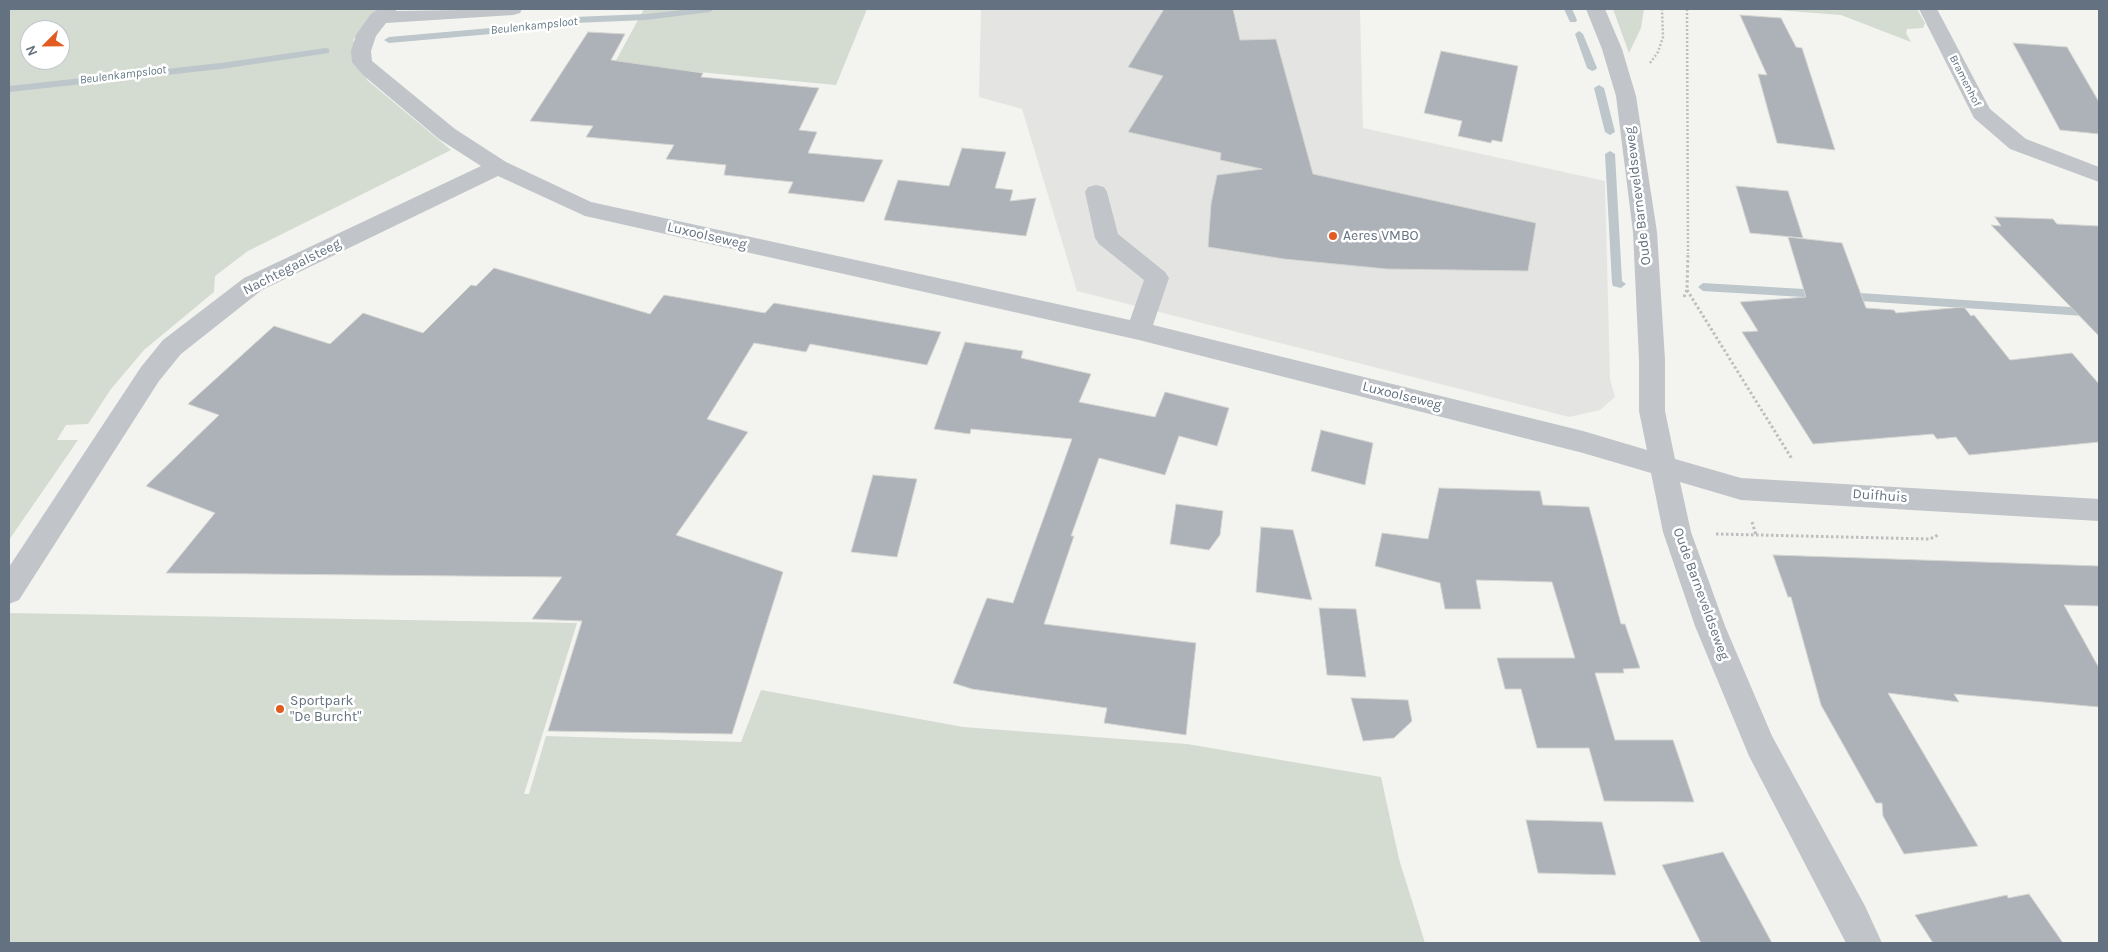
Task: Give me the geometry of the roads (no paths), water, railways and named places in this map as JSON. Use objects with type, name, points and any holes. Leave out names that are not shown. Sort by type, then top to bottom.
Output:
[{"type":"street","name":"Luxoolseweg","points":[[513,9],[383,13],[366,35],[360,51],[362,62],[386,85],[447,134],[498,167],[585,208],[1139,331],[1573,439],[1663,466]]},
{"type":"street","name":"Oude Barneveldseweg","points":[[1596,9],[1612,49],[1626,96],[1645,232],[1652,360],[1652,411],[1677,532],[1710,626],[1760,745],[1853,918],[1864,943]]},
{"type":"street","name":"Bramenhof","points":[[1928,9],[1981,113],[2018,144],[2099,175]]},
{"type":"street","name":"Nachtegaalsteeg","points":[[9,591],[150,374],[172,347],[253,284],[498,167]]},
{"type":"street","points":[[1096,192],[1107,238],[1157,278],[1139,331]]},
{"type":"street","name":"Duifhuis","points":[[1663,466],[1741,489],[2099,510]]},
{"type":"waterway","name":"Beulenkampsloot","points":[[389,40],[502,30],[574,20],[646,17],[710,9]]},
{"type":"waterway","points":[[1568,9],[1573,20]]},
{"type":"waterway","points":[[1579,34],[1592,68]]},
{"type":"waterway","name":"Beulenkampsloot","points":[[9,89],[221,66],[326,51]]},
{"type":"waterway","points":[[1599,88],[1610,132]]},
{"type":"waterway","points":[[1610,154],[1617,283],[1621,284]]},
{"type":"waterway","points":[[1703,287],[1820,294]]},
{"type":"waterway","points":[[1845,296],[2099,313]]},
{"type":"place","name":"Aeres VMBO","points":[[1333,236]]},
{"type":"place","name":"Sportpark \"De Burcht\"","points":[[280,709]]}]
